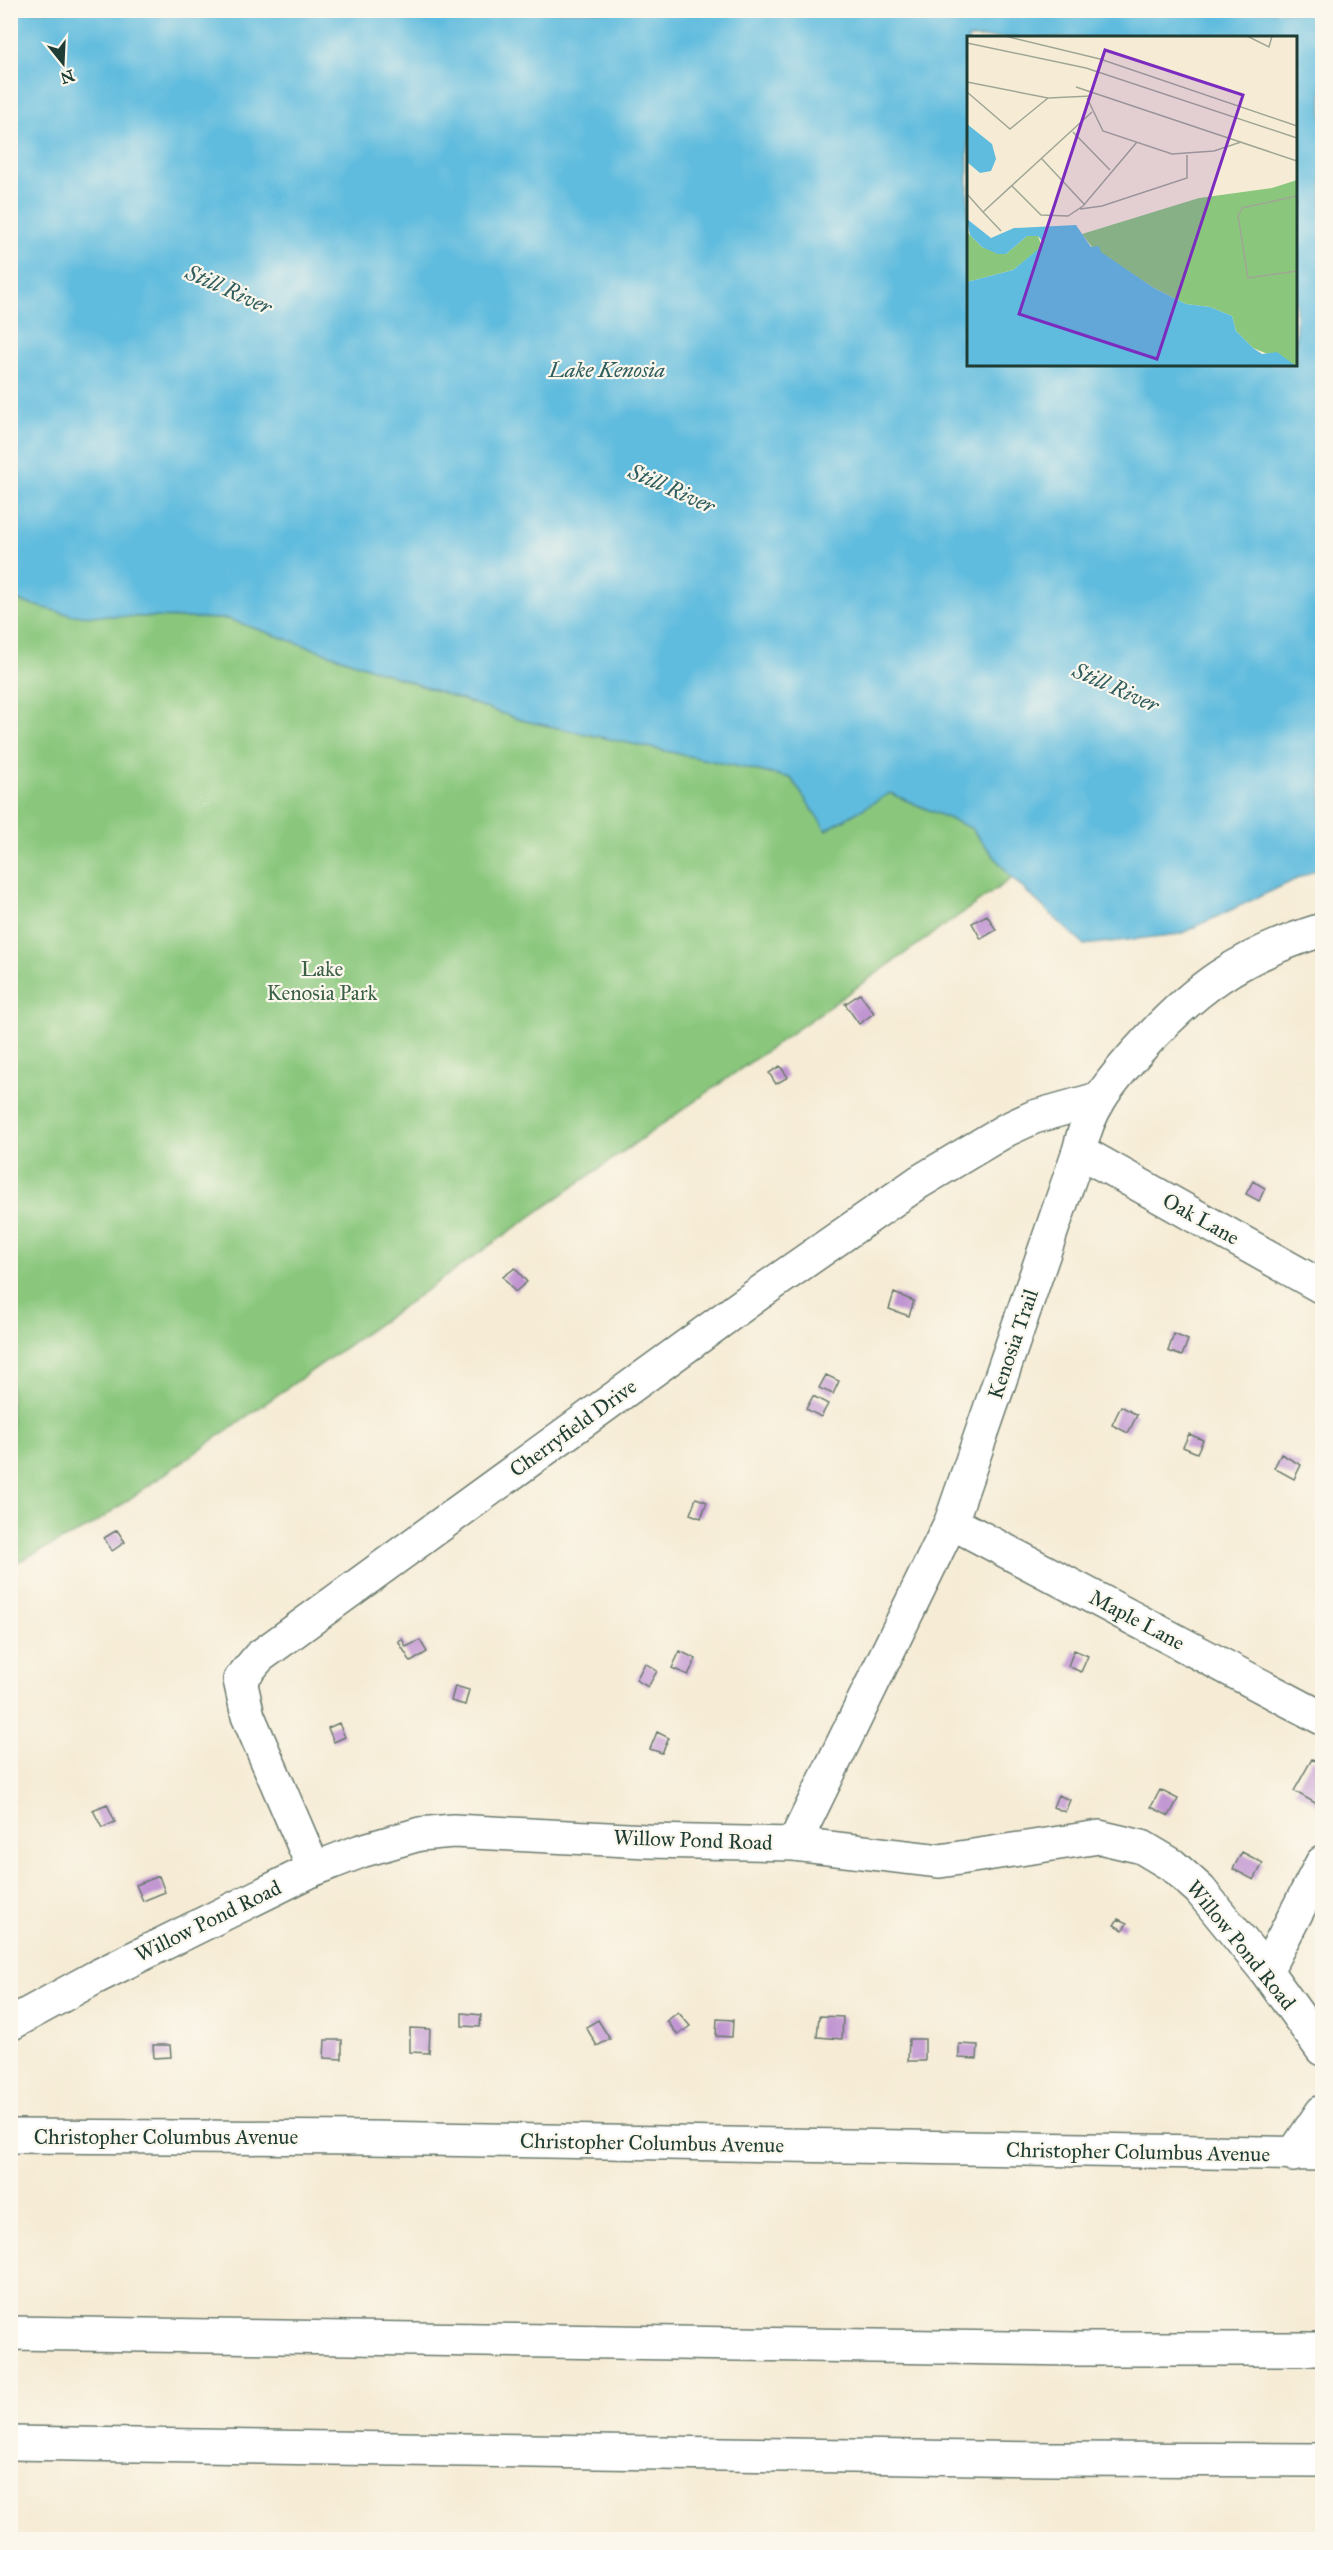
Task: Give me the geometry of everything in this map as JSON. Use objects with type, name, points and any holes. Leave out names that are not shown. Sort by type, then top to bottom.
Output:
[{"type":"main road","name":"Kenosia Trail","points":[[794,1844],[951,1522],[1079,1151],[1085,1126],[1098,1099],[1165,1020],[1217,977],[1274,945],[1323,930]]},
{"type":"main road","name":"Cherryfield Drive","points":[[314,1869],[248,1716],[240,1680],[253,1662],[758,1294],[920,1182],[1006,1130],[1034,1117],[1098,1099]]},
{"type":"main road","name":"Oak Lane","points":[[1079,1151],[1323,1287]]},
{"type":"main road","name":"Maple Lane","points":[[951,1522],[1323,1718]]},
{"type":"main road","name":"Willow Pond Road","points":[[10,2024],[96,1977],[314,1869],[393,1840],[453,1830],[647,1841],[794,1844],[940,1861],[1099,1837],[1142,1847],[1172,1865],[1200,1890],[1266,1971],[1323,2049]]},
{"type":"main road","points":[[1266,1971],[1323,1863]]},
{"type":"main road","points":[[1308,2155],[1323,2112]]},
{"type":"main road","name":"Christopher Columbus Avenue","points":[[10,2136],[393,2139],[1308,2155]]},
{"type":"main road","points":[[10,2333],[1098,2349],[1323,2349]]},
{"type":"main road","points":[[10,2443],[1071,2459],[1323,2460]]},
{"type":"green space","name":"Lake Kenosia Park","points":[[11,599],[71,615],[228,619],[521,720],[791,778],[827,830],[889,793],[971,828],[1012,878],[91,1526],[11,1565]]},
{"type":"water","name":"Lake Kenosia","points":[[10,11],[1322,11],[1322,867],[1180,934],[1084,945],[1012,878],[971,828],[890,793],[826,830],[791,778],[521,720],[228,619],[71,615],[11,599]]},
{"type":"building","points":[[987,915],[996,930],[981,939],[972,923]]},
{"type":"building","points":[[860,994],[874,1013],[859,1024],[845,1004]]},
{"type":"building","points":[[780,1066],[788,1077],[776,1084],[769,1073]]},
{"type":"building","points":[[1253,1181],[1265,1188],[1259,1201],[1246,1194]]},
{"type":"building","points":[[515,1268],[527,1282],[515,1292],[503,1277]]},
{"type":"building","points":[[894,1293],[914,1301],[909,1316],[889,1309]]},
{"type":"building","points":[[1174,1334],[1188,1340],[1182,1356],[1168,1351]]},
{"type":"building","points":[[826,1375],[839,1381],[833,1394],[819,1388]]},
{"type":"building","points":[[813,1396],[828,1404],[821,1417],[806,1409]]},
{"type":"building","points":[[1121,1406],[1137,1415],[1128,1433],[1112,1425]]},
{"type":"building","points":[[1189,1434],[1203,1440],[1197,1453],[1183,1447]]},
{"type":"building","points":[[1281,1454],[1301,1465],[1294,1479],[1274,1468]]},
{"type":"building","points":[[696,1498],[707,1502],[701,1518],[690,1514]]},
{"type":"building","points":[[117,1530],[125,1542],[112,1551],[104,1538]]},
{"type":"building","points":[[402,1639],[406,1647],[420,1640],[427,1652],[411,1662],[398,1641]]},
{"type":"building","points":[[1074,1650],[1088,1656],[1081,1672],[1068,1666]]},
{"type":"building","points":[[680,1651],[696,1659],[688,1675],[672,1668]]},
{"type":"building","points":[[645,1663],[657,1671],[648,1687],[636,1680]]},
{"type":"building","points":[[455,1686],[469,1690],[465,1705],[451,1701]]},
{"type":"building","points":[[339,1723],[345,1737],[334,1742],[328,1728]]},
{"type":"building","points":[[657,1732],[669,1738],[662,1753],[650,1749]]},
{"type":"building","points":[[1312,1759],[1322,1764],[1322,1807],[1294,1791]]},
{"type":"building","points":[[1160,1790],[1178,1799],[1169,1816],[1151,1807]]},
{"type":"building","points":[[1058,1795],[1070,1800],[1065,1812],[1053,1807]]},
{"type":"building","points":[[107,1804],[115,1822],[102,1828],[93,1810]]},
{"type":"building","points":[[1242,1852],[1263,1863],[1254,1880],[1233,1869]]},
{"type":"building","points":[[159,1876],[165,1892],[143,1901],[136,1885]]},
{"type":"building","points":[[1118,1919],[1127,1923],[1123,1930],[1114,1925]]},
{"type":"building","points":[[678,2012],[690,2026],[678,2035],[667,2021]]},
{"type":"building","points":[[462,2013],[481,2015],[480,2027],[462,2026]]},
{"type":"building","points":[[819,2016],[843,2017],[842,2039],[817,2037]]},
{"type":"building","points":[[717,2019],[733,2020],[732,2037],[716,2036]]},
{"type":"building","points":[[598,2020],[610,2039],[597,2046],[586,2027]]},
{"type":"building","points":[[410,2028],[430,2029],[429,2053],[410,2052]]},
{"type":"building","points":[[909,2039],[925,2039],[925,2061],[908,2061]]},
{"type":"building","points":[[325,2040],[342,2040],[342,2059],[324,2058]]},
{"type":"building","points":[[959,2044],[978,2045],[977,2059],[959,2058]]},
{"type":"building","points":[[153,2045],[170,2045],[171,2057],[154,2058]]},
{"type":"water label","name":"Still River","points":[[229,289]]},
{"type":"water label","name":"Still River","points":[[672,488]]},
{"type":"water label","name":"Still River","points":[[1116,687]]}]
